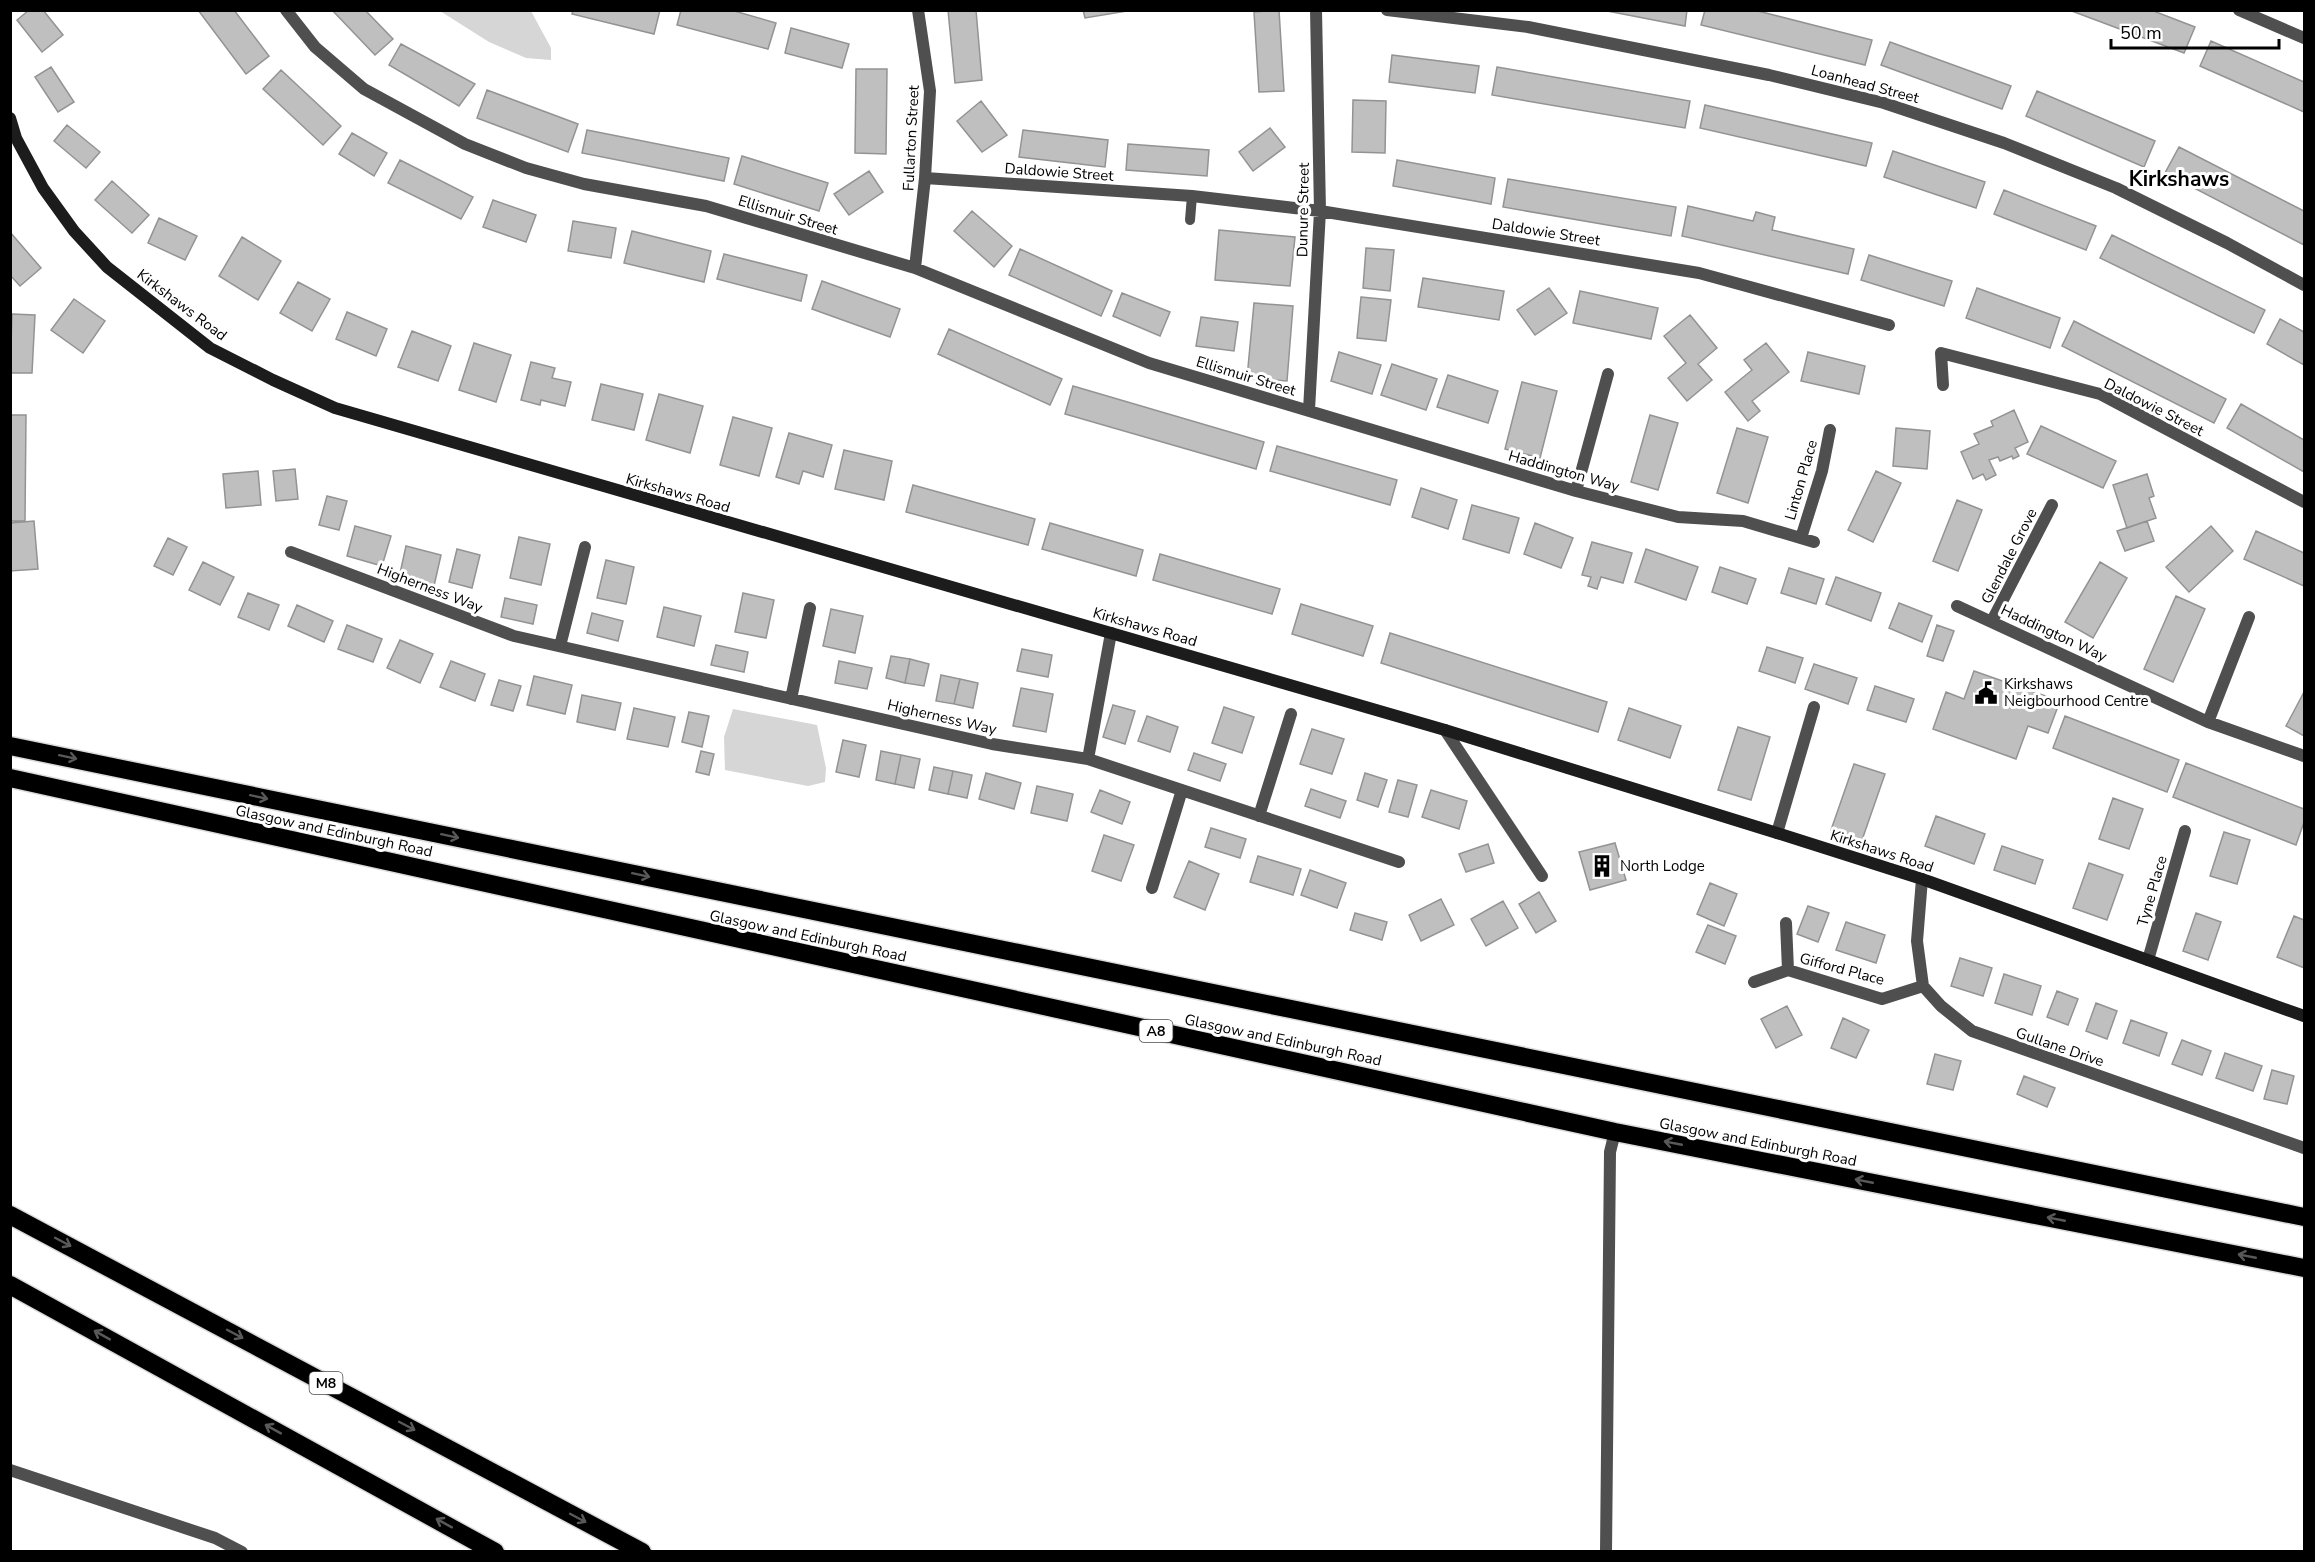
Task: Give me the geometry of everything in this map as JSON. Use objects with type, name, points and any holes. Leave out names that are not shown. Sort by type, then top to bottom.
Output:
[{"type":"highway","name":"Glasgow and Edinburgh Road","points":[[10,746],[2304,1217]]},
{"type":"highway","name":"Glasgow and Edinburgh Road","points":[[10,778],[1615,1132],[2304,1268]]},
{"type":"highway","name":"M8","points":[[10,1215],[642,1551]]},
{"type":"highway","points":[[10,1285],[495,1551]]},
{"type":"street","name":"Ellismuir Street","points":[[286,10],[315,47],[364,89],[465,144],[526,168],[584,184],[706,206],[915,268],[1149,363],[1309,410]]},
{"type":"street","name":"Dunure Street","points":[[1309,410],[1320,211],[1316,10]]},
{"type":"street","name":"Loanhead Street","points":[[1387,10],[1528,27],[1769,75],[1884,103],[2004,143],[2116,188],[2227,243],[2304,285]]},
{"type":"street","name":"Fullarton Street","points":[[915,268],[925,178],[930,91],[918,11]]},
{"type":"street","points":[[2243,11],[2304,38]]},
{"type":"street","name":"Kirkshaws Road","points":[[10,118],[16,138],[43,188],[74,231],[107,267],[210,348],[334,408],[1445,730],[1777,832],[1922,879],[2304,1016]]},
{"type":"street","name":"Daldowie Street","points":[[925,178],[1192,196],[1320,211],[1699,273],[1889,325]]},
{"type":"street","name":"Daldowie Street","points":[[1943,385],[1941,353],[2100,394],[2304,502]]},
{"type":"street","points":[[1576,492],[1608,374]]},
{"type":"street","name":"Haddington Way","points":[[1309,410],[1576,492],[1678,517],[1743,521],[1814,542]]},
{"type":"street","name":"Linton Place","points":[[1801,538],[1822,471],[1830,430]]},
{"type":"street","name":"Glendale Grove","points":[[1992,621],[2052,505]]},
{"type":"street","points":[[560,646],[585,547]]},
{"type":"street","name":"Higherness Way","points":[[291,552],[514,636],[992,744],[1088,759],[1399,862]]},
{"type":"street","name":"Haddington Way","points":[[1957,606],[2208,722],[2304,756]]},
{"type":"street","points":[[791,699],[810,608]]},
{"type":"street","points":[[2208,722],[2249,617]]},
{"type":"street","points":[[1088,759],[1111,633]]},
{"type":"street","points":[[1777,832],[1814,707]]},
{"type":"street","points":[[1259,816],[1291,714]]},
{"type":"street","points":[[1445,730],[1542,876]]},
{"type":"street","points":[[1152,888],[1182,790]]},
{"type":"street","name":"Tyne Place","points":[[2148,960],[2185,831]]},
{"type":"street","points":[[1922,879],[1917,941],[1923,986]]},
{"type":"street","name":"Gifford Place","points":[[1786,923],[1788,970]]},
{"type":"street","name":"Gifford Place","points":[[1754,982],[1788,970],[1882,999],[1923,986]]},
{"type":"street","name":"Gullane Drive","points":[[1923,986],[1941,1006],[1972,1032],[2304,1148]]},
{"type":"street","points":[[1606,1551],[1610,1152],[1615,1132]]},
{"type":"street","points":[[10,1470],[215,1538],[242,1551]]},
{"type":"lane","points":[[1190,220],[1192,196]]},
{"type":"shaded area","points":[[440,11],[531,11],[551,48],[551,60],[526,58],[489,42]]},
{"type":"shaded area","points":[[733,709],[817,725],[826,768],[825,782],[808,786],[725,770],[724,737]]},
{"type":"building","points":[[29,10],[43,10],[63,35],[42,52],[17,20]]},
{"type":"building","points":[[198,10],[234,10],[269,56],[246,74]]},
{"type":"building","points":[[332,10],[365,10],[393,39],[375,55]]},
{"type":"building","points":[[573,10],[660,10],[654,34],[572,14]]},
{"type":"building","points":[[681,10],[731,10],[776,23],[768,49],[677,25]]},
{"type":"building","points":[[948,10],[976,10],[982,80],[955,83]]},
{"type":"building","points":[[1083,10],[1133,10],[1085,18]]},
{"type":"building","points":[[1279,10],[1284,91],[1259,92],[1254,12]]},
{"type":"building","points":[[1602,10],[1687,10],[1685,26]]},
{"type":"building","points":[[1705,10],[1754,10],[1872,40],[1865,65],[1701,25]]},
{"type":"building","points":[[2069,10],[2151,10],[2195,27],[2184,53]]},
{"type":"building","points":[[791,28],[849,44],[842,68],[785,53]]},
{"type":"building","points":[[2211,41],[2304,82],[2304,112],[2200,66]]},
{"type":"building","points":[[1890,42],[2011,86],[2002,109],[1881,65]]},
{"type":"building","points":[[401,44],[475,84],[459,106],[389,65]]},
{"type":"building","points":[[1392,55],[1479,66],[1475,93],[1389,82]]},
{"type":"building","points":[[51,67],[74,102],[58,112],[35,77]]},
{"type":"building","points":[[1497,67],[1690,101],[1685,128],[1492,95]]},
{"type":"building","points":[[856,69],[887,69],[886,154],[855,153]]},
{"type":"building","points":[[281,70],[341,126],[323,145],[263,89]]},
{"type":"building","points":[[487,90],[578,124],[568,152],[477,118]]},
{"type":"building","points":[[2037,91],[2155,141],[2144,167],[2026,116]]},
{"type":"building","points":[[1353,100],[1386,101],[1385,153],[1352,152]]},
{"type":"building","points":[[981,101],[1007,135],[982,152],[957,121]]},
{"type":"building","points":[[1705,105],[1872,143],[1866,166],[1700,128]]},
{"type":"building","points":[[67,125],[100,152],[86,168],[54,141]]},
{"type":"building","points":[[1270,128],[1285,147],[1253,171],[1239,152]]},
{"type":"building","points":[[587,130],[729,158],[724,181],[582,153]]},
{"type":"building","points":[[1023,130],[1108,140],[1105,167],[1019,157]]},
{"type":"building","points":[[352,133],[387,153],[374,176],[339,154]]},
{"type":"building","points":[[1128,144],[1209,150],[1207,176],[1126,170]]},
{"type":"building","points":[[2179,147],[2304,211],[2304,245],[2165,173]]},
{"type":"building","points":[[1893,151],[1985,182],[1976,208],[1884,177]]},
{"type":"building","points":[[742,156],[828,183],[819,211],[734,184]]},
{"type":"building","points":[[400,160],[473,197],[461,219],[388,183]]},
{"type":"building","points":[[1397,160],[1495,178],[1491,204],[1393,186]]},
{"type":"building","points":[[869,171],[883,192],[849,215],[834,194]]},
{"type":"building","points":[[1508,179],[1676,207],[1671,236],[1503,207]]},
{"type":"building","points":[[112,181],[149,215],[132,233],[95,200]]},
{"type":"building","points":[[2004,190],[2096,226],[2086,250],[1994,214]]},
{"type":"building","points":[[493,200],[536,215],[526,242],[483,227]]},
{"type":"building","points":[[1688,206],[1753,221],[1756,212],[1775,217],[1772,230],[1854,249],[1848,274],[1682,236]]},
{"type":"building","points":[[972,211],[1012,246],[994,267],[954,231]]},
{"type":"building","points":[[159,218],[197,236],[185,260],[148,243]]},
{"type":"building","points":[[573,221],[616,228],[611,258],[568,251]]},
{"type":"building","points":[[1219,230],[1295,237],[1290,286],[1215,280]]},
{"type":"building","points":[[632,231],[711,251],[704,282],[624,263]]},
{"type":"building","points":[[10,232],[41,268],[20,286],[10,275]]},
{"type":"building","points":[[2112,235],[2265,310],[2254,333],[2100,258]]},
{"type":"building","points":[[242,237],[281,261],[258,300],[219,276]]},
{"type":"building","points":[[1366,248],[1394,250],[1390,291],[1363,288]]},
{"type":"building","points":[[1020,249],[1112,291],[1101,316],[1009,275]]},
{"type":"building","points":[[724,254],[807,275],[801,301],[717,279]]},
{"type":"building","points":[[1869,255],[1952,281],[1944,306],[1861,280]]},
{"type":"building","points":[[1423,278],[1504,291],[1499,320],[1418,307]]},
{"type":"building","points":[[822,281],[900,309],[890,337],[812,309]]},
{"type":"building","points":[[298,282],[330,299],[312,331],[280,313]]},
{"type":"building","points":[[1549,288],[1567,313],[1535,335],[1517,310]]},
{"type":"building","points":[[1977,288],[2060,318],[2050,348],[1966,318]]},
{"type":"building","points":[[1580,291],[1658,308],[1651,339],[1573,323]]},
{"type":"building","points":[[1122,293],[1170,312],[1160,336],[1113,316]]},
{"type":"building","points":[[1361,297],[1391,300],[1386,341],[1357,338]]},
{"type":"building","points":[[74,299],[105,321],[83,353],[51,330]]},
{"type":"building","points":[[1254,303],[1293,306],[1287,381],[1247,378]]},
{"type":"building","points":[[347,312],[387,329],[376,356],[336,339]]},
{"type":"building","points":[[12,314],[35,315],[32,373],[10,373]]},
{"type":"building","points":[[1690,315],[1717,348],[1698,364],[1712,380],[1687,401],[1668,378],[1686,363],[1664,336]]},
{"type":"building","points":[[1201,317],[1238,322],[1234,351],[1196,346]]},
{"type":"building","points":[[2280,319],[2304,332],[2304,365],[2267,344]]},
{"type":"building","points":[[2074,321],[2226,399],[2214,423],[2062,346]]},
{"type":"building","points":[[949,329],[1062,379],[1050,405],[938,354]]},
{"type":"building","points":[[412,331],[451,346],[438,381],[398,367]]},
{"type":"building","points":[[474,343],[511,355],[496,402],[459,390]]},
{"type":"building","points":[[1766,343],[1789,372],[1752,401],[1760,411],[1748,421],[1725,392],[1752,370],[1744,360]]},
{"type":"building","points":[[1339,352],[1381,365],[1372,394],[1331,381]]},
{"type":"building","points":[[1808,352],[1865,366],[1859,394],[1801,381]]},
{"type":"building","points":[[531,362],[555,368],[552,378],[571,382],[565,406],[541,400],[540,405],[521,400]]},
{"type":"building","points":[[1392,364],[1437,379],[1426,410],[1381,395]]},
{"type":"building","points":[[1448,375],[1498,391],[1488,423],[1437,407]]},
{"type":"building","points":[[1522,382],[1557,391],[1540,458],[1505,449]]},
{"type":"building","points":[[601,384],[643,394],[634,430],[592,420]]},
{"type":"building","points":[[1073,386],[1264,442],[1256,469],[1065,414]]},
{"type":"building","points":[[659,394],[703,406],[690,453],[646,440]]},
{"type":"building","points":[[2241,404],[2304,440],[2304,472],[2227,428]]},
{"type":"building","points":[[2014,410],[2028,442],[2015,448],[2019,456],[2013,459],[2012,456],[2000,461],[1998,457],[1989,460],[1996,475],[1986,480],[1983,474],[1973,479],[1961,452],[1979,444],[1974,434],[1993,426],[1991,421]]},
{"type":"building","points":[[10,415],[26,415],[25,521],[10,521]]},
{"type":"building","points":[[1650,415],[1678,423],[1658,490],[1631,482]]},
{"type":"building","points":[[733,417],[772,428],[759,476],[720,465]]},
{"type":"building","points":[[2041,426],[2116,461],[2103,488],[2027,454]]},
{"type":"building","points":[[1737,428],[1768,437],[1748,503],[1717,493]]},
{"type":"building","points":[[1896,428],[1930,431],[1927,469],[1893,466]]},
{"type":"building","points":[[789,433],[832,445],[823,477],[803,471],[799,484],[776,477]]},
{"type":"building","points":[[1277,446],[1397,480],[1390,505],[1270,471]]},
{"type":"building","points":[[844,450],[892,461],[884,500],[835,489]]},
{"type":"building","points":[[295,469],[298,499],[276,501],[273,471]]},
{"type":"building","points":[[258,471],[261,505],[226,508],[223,474]]},
{"type":"building","points":[[1876,471],[1901,483],[1873,542],[1848,530]]},
{"type":"building","points":[[2147,474],[2154,496],[2149,498],[2156,518],[2127,528],[2113,485]]},
{"type":"building","points":[[913,485],[1035,519],[1028,545],[906,512]]},
{"type":"building","points":[[1421,488],[1457,500],[1448,529],[1412,517]]},
{"type":"building","points":[[327,496],[347,501],[339,530],[319,525]]},
{"type":"building","points":[[1957,500],[1982,510],[1958,571],[1933,561]]},
{"type":"building","points":[[1472,505],[1519,518],[1509,553],[1463,539]]},
{"type":"building","points":[[34,521],[38,569],[10,571],[10,523]]},
{"type":"building","points":[[2147,521],[2154,541],[2125,551],[2117,531]]},
{"type":"building","points":[[1050,523],[1143,550],[1136,576],[1042,549]]},
{"type":"building","points":[[1535,523],[1573,538],[1561,568],[1524,554]]},
{"type":"building","points":[[355,526],[391,536],[382,566],[347,556]]},
{"type":"building","points":[[2211,526],[2233,551],[2189,592],[2166,567]]},
{"type":"building","points":[[2256,531],[2304,553],[2304,586],[2244,559]]},
{"type":"building","points":[[519,537],[550,544],[541,585],[510,578]]},
{"type":"building","points":[[168,538],[187,547],[173,575],[154,566]]},
{"type":"building","points":[[1592,542],[1632,553],[1623,583],[1601,577],[1597,589],[1588,586],[1591,577],[1582,575]]},
{"type":"building","points":[[406,546],[441,555],[434,586],[399,578]]},
{"type":"building","points":[[457,549],[480,555],[472,588],[449,582]]},
{"type":"building","points":[[1646,549],[1698,567],[1686,600],[1635,582]]},
{"type":"building","points":[[1160,554],[1280,589],[1272,614],[1153,580]]},
{"type":"building","points":[[606,560],[634,567],[626,604],[597,598]]},
{"type":"building","points":[[203,562],[234,577],[220,605],[189,590]]},
{"type":"building","points":[[2100,562],[2127,578],[2093,638],[2065,622]]},
{"type":"building","points":[[1720,567],[1756,579],[1747,604],[1712,592]]},
{"type":"building","points":[[1789,568],[1824,579],[1816,604],[1781,593]]},
{"type":"building","points":[[1836,577],[1881,593],[1871,621],[1826,604]]},
{"type":"building","points":[[248,593],[279,605],[269,630],[238,617]]},
{"type":"building","points":[[743,593],[774,600],[766,638],[735,632]]},
{"type":"building","points":[[2176,596],[2205,609],[2173,682],[2144,669]]},
{"type":"building","points":[[505,598],[537,605],[533,624],[501,617]]},
{"type":"building","points":[[1899,603],[1932,616],[1922,642],[1889,628]]},
{"type":"building","points":[[1301,604],[1373,626],[1363,656],[1292,634]]},
{"type":"building","points":[[297,605],[333,621],[324,642],[288,626]]},
{"type":"building","points":[[664,607],[701,616],[694,646],[657,637]]},
{"type":"building","points":[[831,609],[863,616],[855,653],[823,646]]},
{"type":"building","points":[[592,613],[623,621],[618,641],[587,633]]},
{"type":"building","points":[[347,625],[382,639],[373,662],[338,649]]},
{"type":"building","points":[[1937,625],[1954,631],[1943,661],[1927,656]]},
{"type":"building","points":[[1390,633],[1607,702],[1598,732],[1381,663]]},
{"type":"building","points":[[400,640],[433,654],[420,683],[387,668]]},
{"type":"building","points":[[716,645],[748,652],[744,672],[711,665]]},
{"type":"building","points":[[1767,647],[1803,658],[1795,683],[1759,671]]},
{"type":"building","points":[[1022,649],[1052,655],[1048,677],[1017,671]]},
{"type":"building","points":[[891,656],[910,659],[905,683],[886,678]]},
{"type":"building","points":[[910,659],[929,664],[924,686],[905,683]]},
{"type":"building","points":[[451,661],[485,674],[475,701],[440,687]]},
{"type":"building","points":[[839,661],[872,668],[867,689],[835,683]]},
{"type":"building","points":[[1814,664],[1857,678],[1848,704],[1805,689]]},
{"type":"building","points":[[1974,671],[2060,701],[2048,733],[2028,726],[2016,759],[1933,729],[1946,692],[1964,699]]},
{"type":"building","points":[[941,675],[960,679],[954,704],[936,701]]},
{"type":"building","points":[[534,676],[572,685],[565,714],[527,705]]},
{"type":"building","points":[[960,679],[978,683],[973,708],[954,704]]},
{"type":"building","points":[[499,680],[521,686],[513,711],[491,705]]},
{"type":"building","points":[[1875,686],[1914,699],[1906,722],[1867,710]]},
{"type":"building","points":[[1021,688],[1053,694],[1046,732],[1013,726]]},
{"type":"building","points":[[2304,692],[2304,736],[2286,726]]},
{"type":"building","points":[[582,695],[621,703],[615,730],[577,722]]},
{"type":"building","points":[[1113,705],[1135,711],[1125,744],[1103,737]]},
{"type":"building","points":[[1224,707],[1254,717],[1242,753],[1212,743]]},
{"type":"building","points":[[634,708],[675,717],[668,747],[627,739]]},
{"type":"building","points":[[1629,708],[1681,726],[1670,758],[1618,740]]},
{"type":"building","points":[[689,712],[709,716],[702,747],[682,742]]},
{"type":"building","points":[[1147,716],[1178,727],[1170,752],[1138,741]]},
{"type":"building","points":[[2065,716],[2179,760],[2167,792],[2053,748]]},
{"type":"building","points":[[1738,727],[1770,737],[1751,800],[1718,790]]},
{"type":"building","points":[[1312,729],[1344,739],[1332,774],[1300,764]]},
{"type":"building","points":[[843,740],[866,745],[859,777],[836,772]]},
{"type":"building","points":[[701,751],[714,754],[709,775],[696,772]]},
{"type":"building","points":[[881,751],[901,755],[895,784],[876,780]]},
{"type":"building","points":[[1194,753],[1226,764],[1220,781],[1188,770]]},
{"type":"building","points":[[901,755],[920,759],[914,788],[895,784]]},
{"type":"building","points":[[2186,763],[2304,809],[2304,822],[2296,845],[2173,797]]},
{"type":"building","points":[[1854,764],[1885,774],[1862,840],[1831,830]]},
{"type":"building","points":[[934,767],[953,771],[948,794],[929,790]]},
{"type":"building","points":[[953,771],[972,775],[967,798],[948,794]]},
{"type":"building","points":[[986,773],[1021,783],[1014,809],[979,799]]},
{"type":"building","points":[[1365,773],[1387,780],[1378,807],[1357,800]]},
{"type":"building","points":[[1398,780],[1417,785],[1408,817],[1389,812]]},
{"type":"building","points":[[1037,786],[1073,794],[1067,821],[1031,813]]},
{"type":"building","points":[[1311,789],[1346,801],[1340,818],[1305,806]]},
{"type":"building","points":[[1100,790],[1130,802],[1122,824],[1091,812]]},
{"type":"building","points":[[1431,790],[1467,801],[1459,829],[1422,817]]},
{"type":"building","points":[[2113,798],[2143,809],[2129,849],[2099,839]]},
{"type":"building","points":[[1936,816],[1985,834],[1974,864],[1925,846]]},
{"type":"building","points":[[1211,828],[1246,839],[1240,858],[1205,847]]},
{"type":"building","points":[[2224,832],[2250,840],[2237,884],[2210,876]]},
{"type":"building","points":[[1104,835],[1134,845],[1121,881],[1092,871]]},
{"type":"building","name":"North Lodge","points":[[1615,843],[1626,880],[1590,890],[1579,852]]},
{"type":"building","points":[[1488,844],[1494,863],[1466,872],[1459,854]]},
{"type":"building","points":[[2002,846],[2043,860],[2035,884],[1994,870]]},
{"type":"building","points":[[1258,856],[1301,869],[1293,895],[1250,882]]},
{"type":"building","points":[[1189,861],[1219,874],[1205,910],[1174,897]]},
{"type":"building","points":[[2089,863],[2123,875],[2107,920],[2073,908]]},
{"type":"building","points":[[1310,870],[1346,883],[1337,908],[1301,895]]},
{"type":"building","points":[[1710,883],[1737,894],[1724,926],[1697,914]]},
{"type":"building","points":[[1539,892],[1556,921],[1536,933],[1519,904]]},
{"type":"building","points":[[1441,899],[1454,925],[1421,941],[1409,915]]},
{"type":"building","points":[[1503,901],[1518,928],[1486,946],[1471,919]]},
{"type":"building","points":[[1808,906],[1829,913],[1818,942],[1797,934]]},
{"type":"building","points":[[1355,913],[1387,922],[1382,940],[1350,930]]},
{"type":"building","points":[[2196,913],[2221,922],[2208,960],[2183,951]]},
{"type":"building","points":[[2294,916],[2304,920],[2304,968],[2277,957]]},
{"type":"building","points":[[1846,922],[1885,935],[1876,963],[1836,950]]},
{"type":"building","points":[[1708,925],[1736,936],[1725,964],[1696,952]]},
{"type":"building","points":[[1960,958],[1992,968],[1983,996],[1951,986]]},
{"type":"building","points":[[2004,974],[2041,986],[2032,1015],[1995,1003]]},
{"type":"building","points":[[2057,991],[2078,999],[2068,1025],[2047,1017]]},
{"type":"building","points":[[2096,1003],[2117,1011],[2107,1039],[2086,1031]]},
{"type":"building","points":[[1787,1006],[1802,1035],[1776,1048],[1761,1019]]},
{"type":"building","points":[[1843,1018],[1869,1030],[1856,1058],[1831,1048]]},
{"type":"building","points":[[2131,1020],[2167,1033],[2159,1056],[2123,1043]]},
{"type":"building","points":[[2182,1040],[2211,1051],[2202,1075],[2172,1064]]},
{"type":"building","points":[[2225,1053],[2262,1066],[2253,1091],[2216,1078]]},
{"type":"building","points":[[1935,1054],[1961,1061],[1953,1090],[1927,1084]]},
{"type":"building","points":[[2272,1070],[2294,1076],[2287,1104],[2264,1099]]},
{"type":"building","points":[[2024,1076],[2055,1088],[2047,1107],[2017,1094]]},
{"type":"place","name":"Kirkshaws Neigbourhood Centre","points":[[1986,693]]},
{"type":"place","name":"North Lodge","points":[[1602,866]]},
{"type":"district","name":"Kirkshaws","points":[[2179,179]]}]
